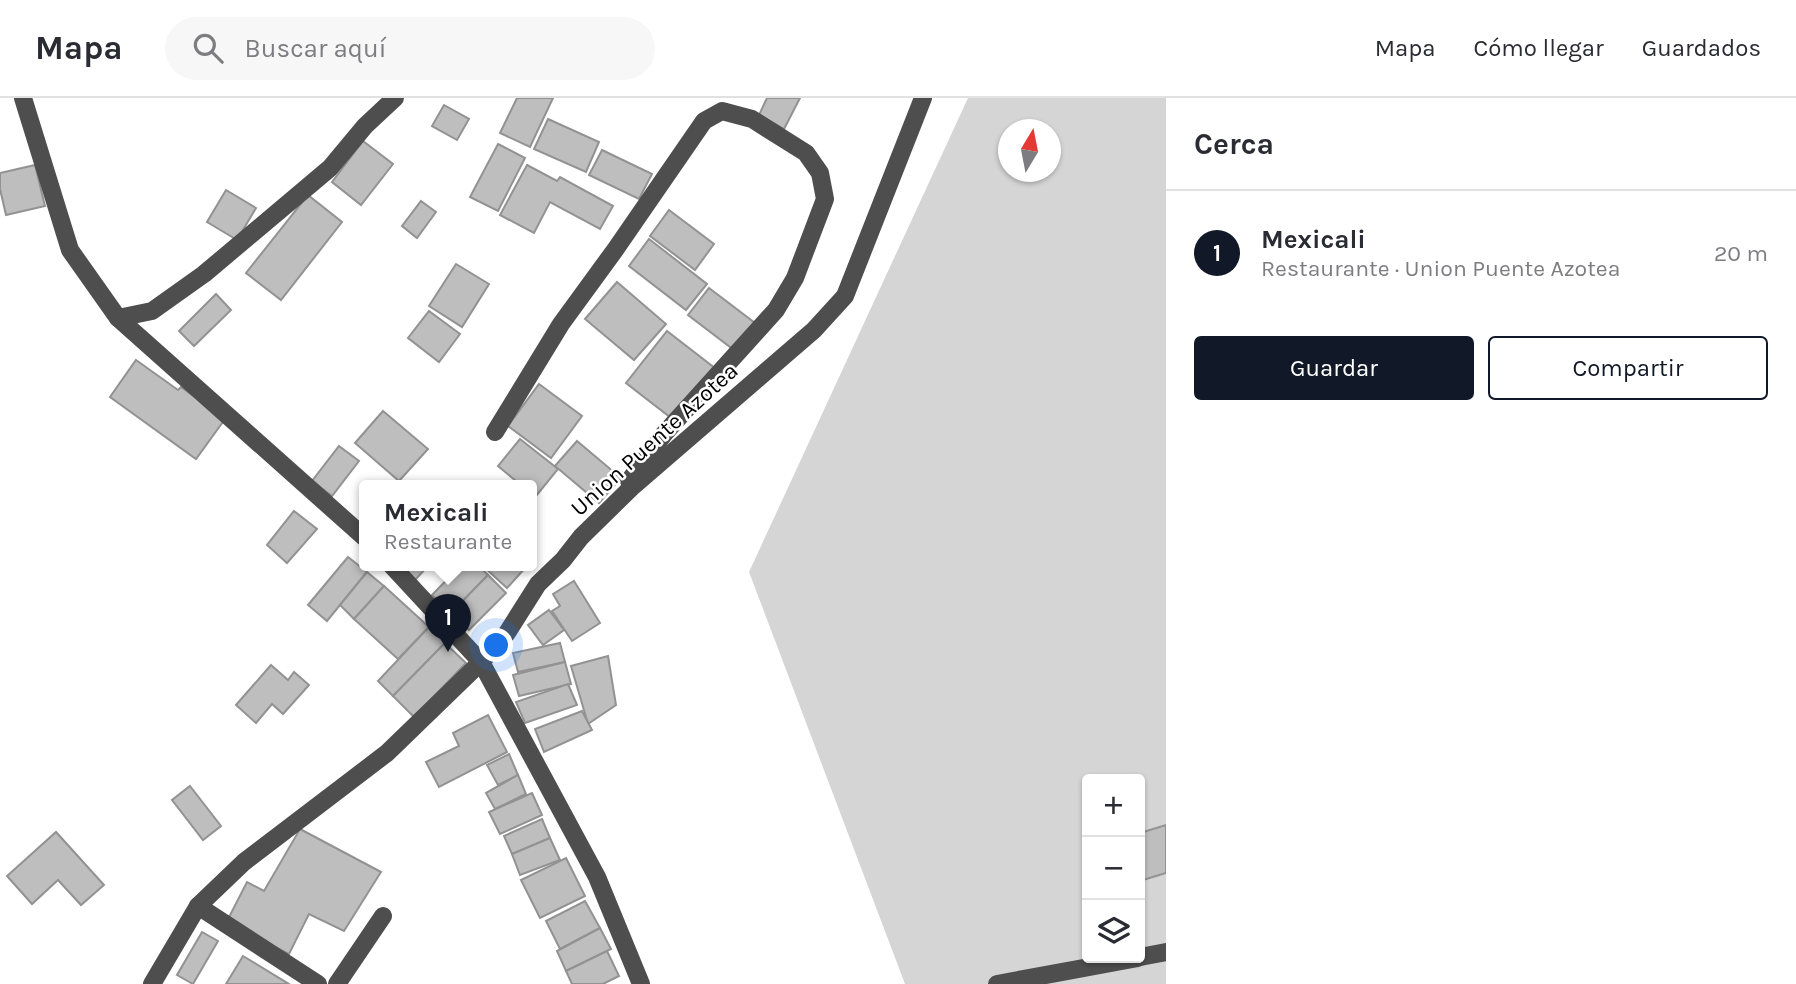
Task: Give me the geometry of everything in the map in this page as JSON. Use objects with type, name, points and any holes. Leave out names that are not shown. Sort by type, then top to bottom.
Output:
[{"type":"street","points":[[23,98],[70,250],[118,318],[359,533]]},
{"type":"street","points":[[118,318],[152,311],[204,274],[330,168],[365,126],[395,98]]},
{"type":"street","name":"Union Puente Azotea","points":[[152,984],[198,906],[244,862],[387,754],[507,634],[538,584],[631,488],[814,330],[845,296],[923,98]]},
{"type":"street","points":[[495,432],[561,324],[704,121],[721,105],[752,119],[806,153],[820,173],[825,199],[795,278],[776,310],[664,434],[629,477],[631,488]]},
{"type":"street","points":[[396,571],[481,662],[597,877],[641,984]]},
{"type":"street","points":[[198,906],[318,984]]},
{"type":"street","points":[[337,984],[383,916]]},
{"type":"street","points":[[1145,957],[1166,952]]},
{"type":"street","points":[[997,984],[1112,963]]},
{"type":"shaded area","points":[[968,98],[1166,98],[1166,984],[905,984],[749,572]]},
{"type":"building","points":[[517,98],[553,98],[530,147],[500,133]]},
{"type":"building","points":[[767,98],[800,98],[784,129],[759,115]]},
{"type":"building","points":[[444,105],[469,119],[457,140],[432,126]]},
{"type":"building","points":[[548,119],[599,142],[586,172],[534,149]]},
{"type":"building","points":[[363,141],[393,164],[361,205],[332,182]]},
{"type":"building","points":[[498,144],[525,158],[498,211],[470,197]]},
{"type":"building","points":[[602,150],[652,174],[639,199],[589,175]]},
{"type":"building","points":[[35,165],[45,206],[6,215],[0,189],[0,173]]},
{"type":"building","points":[[527,165],[557,181],[560,177],[613,206],[600,229],[550,202],[534,233],[500,215]]},
{"type":"building","points":[[226,190],[256,208],[237,240],[207,222]]},
{"type":"building","points":[[308,195],[342,222],[281,300],[246,273]]},
{"type":"building","points":[[421,201],[436,212],[417,238],[402,226]]},
{"type":"building","points":[[669,210],[714,244],[695,270],[650,236]]},
{"type":"building","points":[[649,239],[707,284],[686,310],[629,266]]},
{"type":"building","points":[[456,264],[489,284],[462,327],[429,306]]},
{"type":"building","points":[[617,282],[666,324],[634,360],[585,319]]},
{"type":"building","points":[[709,288],[755,323],[734,350],[688,315]]},
{"type":"building","points":[[216,294],[231,310],[194,346],[179,331]]},
{"type":"building","points":[[429,311],[460,334],[439,362],[408,338]]},
{"type":"building","points":[[667,331],[716,369],[675,421],[626,383]]},
{"type":"building","points":[[136,360],[178,390],[181,387],[225,419],[196,459],[110,397]]},
{"type":"building","points":[[539,384],[582,416],[551,458],[508,426]]},
{"type":"building","points":[[383,411],[428,449],[398,480],[355,443]]},
{"type":"building","points":[[520,439],[558,469],[537,495],[537,480],[515,480],[498,466]]},
{"type":"building","points":[[577,441],[621,478],[599,503],[555,466]]},
{"type":"building","points":[[339,446],[359,461],[332,496],[312,481]]},
{"type":"building","points":[[294,511],[317,529],[287,563],[267,545]]},
{"type":"building","points":[[348,557],[359,566],[359,571],[367,572],[327,621],[308,605]]},
{"type":"building","points":[[407,571],[423,571],[415,580]]},
{"type":"building","points":[[455,571],[484,571],[488,575],[451,613],[432,595]]},
{"type":"building","points":[[488,571],[522,571],[507,588]]},
{"type":"building","points":[[367,572],[384,586],[354,619],[340,605]]},
{"type":"building","points":[[488,575],[506,593],[469,630],[451,613]]},
{"type":"building","points":[[574,581],[600,623],[572,641],[552,611],[560,606],[553,594]]},
{"type":"building","points":[[384,586],[429,627],[398,659],[354,619]]},
{"type":"building","points":[[549,610],[564,630],[543,645],[528,625]]},
{"type":"building","points":[[429,627],[445,643],[393,696],[378,681]]},
{"type":"building","points":[[445,643],[466,663],[414,717],[393,696]]},
{"type":"building","points":[[560,643],[565,662],[518,672],[513,653]]},
{"type":"building","points":[[608,656],[616,705],[588,724],[571,666]]},
{"type":"building","points":[[565,662],[571,684],[519,696],[513,675]]},
{"type":"building","points":[[271,665],[288,680],[294,672],[309,685],[283,714],[272,704],[256,723],[236,705]]},
{"type":"building","points":[[568,684],[577,705],[525,723],[516,702]]},
{"type":"building","points":[[582,711],[592,730],[544,752],[535,729]]},
{"type":"building","points":[[488,715],[507,752],[439,787],[426,762],[459,746],[453,733]]},
{"type":"building","points":[[509,754],[518,775],[498,785],[487,765]]},
{"type":"building","points":[[518,775],[526,794],[495,809],[486,793]]},
{"type":"building","points":[[190,786],[221,826],[203,840],[172,800]]},
{"type":"building","points":[[532,793],[542,815],[500,834],[489,812]]},
{"type":"building","points":[[542,819],[550,838],[512,854],[504,836]]},
{"type":"building","points":[[1166,825],[1166,873],[1145,879],[1145,837],[1145,831]]},
{"type":"building","points":[[300,829],[381,872],[344,931],[309,914],[289,954],[226,923],[247,882],[264,891]]},
{"type":"building","points":[[56,832],[104,885],[81,905],[58,880],[32,904],[7,876]]},
{"type":"building","points":[[550,838],[560,860],[520,875],[512,854]]},
{"type":"building","points":[[566,858],[585,896],[540,918],[521,880]]},
{"type":"building","points":[[585,901],[600,928],[560,949],[546,921]]},
{"type":"building","points":[[600,928],[611,949],[566,971],[557,951]]},
{"type":"building","points":[[202,932],[218,941],[193,984],[177,975]]},
{"type":"building","points":[[607,951],[619,976],[603,984],[572,984],[566,971]]},
{"type":"building","points":[[243,956],[289,984],[226,984]]},
{"type":"place","name":"Mexicali","points":[[448,652]]}]
